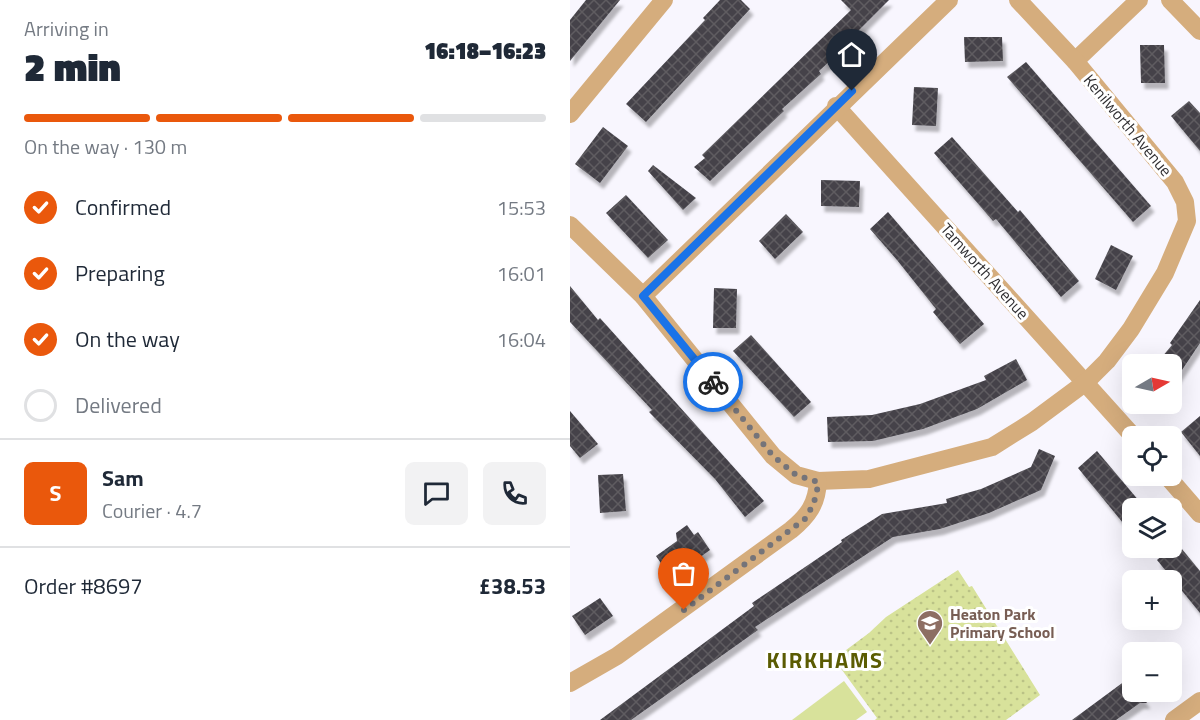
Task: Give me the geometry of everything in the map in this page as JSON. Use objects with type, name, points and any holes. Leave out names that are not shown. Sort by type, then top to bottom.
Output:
[{"type":"street","points":[[570,114],[664,0]]},
{"type":"street","points":[[643,296],[836,106],[949,0]]},
{"type":"street","name":"Kenilworth Avenue","points":[[818,482],[869,479],[992,447],[1032,422],[1086,382],[1107,361],[1131,329],[1165,273],[1187,221],[1185,202],[1175,182],[1075,61],[1018,0]]},
{"type":"street","points":[[1075,61],[1139,0]]},
{"type":"street","points":[[1170,0],[1200,31]]},
{"type":"street","name":"Tamworth Avenue","points":[[836,106],[1124,426]]},
{"type":"street","points":[[570,225],[643,296],[773,456],[796,475],[818,482],[814,504],[805,519],[617,656],[570,683]]},
{"type":"street","points":[[1176,486],[1200,514]]},
{"type":"street","points":[[1174,720],[1200,701]]},
{"type":"green space","name":"Heaton Park Primary School","points":[[958,570],[969,587],[972,586],[1040,695],[1006,720],[875,720],[877,718],[834,659],[886,617]]},
{"type":"green space","points":[[844,681],[867,712],[856,720],[792,720]]},
{"type":"building","points":[[586,0],[620,0],[570,61],[570,20]]},
{"type":"building","points":[[720,0],[741,0],[750,9],[646,122],[626,104],[705,20],[703,18]]},
{"type":"building","points":[[841,0],[889,0],[854,35],[856,37],[819,71],[821,74],[782,109],[784,111],[710,181],[694,167],[705,158],[702,155],[851,10]]},
{"type":"building","points":[[964,37],[1002,37],[1003,61],[965,62]]},
{"type":"building","points":[[1140,45],[1164,45],[1165,83],[1141,83]]},
{"type":"building","points":[[1026,62],[1151,206],[1133,222],[1007,77]]},
{"type":"building","points":[[914,87],[938,88],[936,126],[912,125]]},
{"type":"building","points":[[1189,101],[1200,113],[1200,151],[1171,116]]},
{"type":"building","points":[[603,127],[628,146],[600,183],[575,164]]},
{"type":"building","points":[[952,137],[1018,212],[1020,210],[1079,281],[1061,297],[996,219],[993,221],[934,153]]},
{"type":"building","points":[[653,165],[696,198],[683,210],[648,171]]},
{"type":"building","points":[[821,180],[860,181],[859,207],[821,206]]},
{"type":"building","points":[[626,195],[668,240],[648,258],[606,213]]},
{"type":"building","points":[[888,212],[984,324],[960,344],[933,312],[936,309],[870,229]]},
{"type":"building","points":[[786,214],[803,232],[775,259],[759,241]]},
{"type":"building","points":[[1111,245],[1133,256],[1116,290],[1095,279]]},
{"type":"building","points":[[570,286],[598,320],[600,318],[764,501],[745,517],[715,479],[649,412],[652,410],[570,322]]},
{"type":"building","points":[[714,288],[737,289],[736,328],[713,328]]},
{"type":"building","points":[[1200,300],[1200,343],[1182,370],[1182,354],[1164,354],[1172,345],[1170,343]]},
{"type":"building","points":[[751,335],[811,402],[794,417],[733,351]]},
{"type":"building","points":[[1016,359],[1027,380],[977,409],[923,429],[873,441],[828,442],[827,417],[872,415],[920,404],[986,380],[984,376]]},
{"type":"building","points":[[570,411],[598,444],[580,458],[570,446]]},
{"type":"building","points":[[1200,416],[1200,456],[1182,433]]},
{"type":"building","points":[[1039,449],[1055,456],[1041,490],[989,513],[940,529],[893,537],[755,627],[758,630],[631,720],[600,720],[754,606],[752,603],[882,514],[947,503],[946,499],[981,489],[1031,467]]},
{"type":"building","points":[[1097,451],[1122,481],[1122,486],[1126,486],[1137,498],[1122,498],[1122,522],[1078,468]]},
{"type":"building","points":[[623,474],[626,511],[600,513],[598,475]]},
{"type":"building","points":[[687,525],[694,535],[698,532],[710,550],[671,578],[656,556],[677,541],[676,533]]},
{"type":"building","points":[[1182,549],[1200,571],[1200,613],[1182,591],[1182,570],[1165,570],[1157,560],[1159,558],[1182,558]]},
{"type":"building","points":[[600,598],[613,616],[585,635],[572,616]]},
{"type":"building","points":[[1122,683],[1122,702],[1147,703],[1140,703],[1116,720],[1072,720]]},
{"type":"way so far","points":[[684,610],[805,519],[814,504],[817,493],[818,482],[796,475],[773,456],[713,382]]},
{"type":"place","name":"Heaton Park Primary School","points":[[930,646]]},
{"type":"district","name":"KIRKHAMS","points":[[825,660]]},
{"type":"route","points":[[713,382],[643,296],[852,91]]}]
